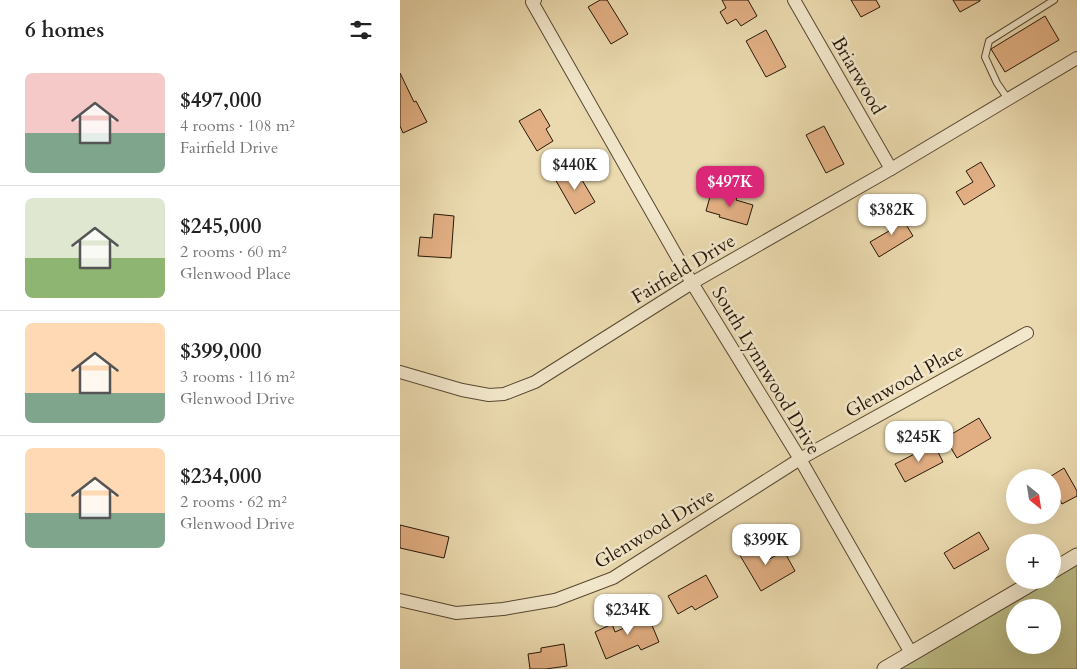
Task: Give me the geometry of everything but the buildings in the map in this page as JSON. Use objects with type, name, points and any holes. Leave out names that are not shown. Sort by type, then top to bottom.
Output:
[{"type":"street","name":"Briarwood","points":[[794,0],[891,169]]},
{"type":"street","name":"South Lynnwood Drive","points":[[534,1],[692,283],[800,459],[911,654]]},
{"type":"street","name":"Fairfield Drive","points":[[400,372],[462,390],[489,395],[504,394],[535,382],[692,283],[891,169],[1077,58]]},
{"type":"street","name":"Glenwood Place","points":[[800,459],[1027,333]]},
{"type":"street","name":"Glenwood Drive","points":[[400,600],[456,613],[503,609],[554,600],[614,578],[800,459]]},
{"type":"street","points":[[1061,566],[1077,556]]},
{"type":"street","points":[[885,669],[1022,589]]},
{"type":"lane","points":[[1008,99],[997,83],[985,57],[989,41],[1054,0]]},
{"type":"green space","points":[[1077,556],[1077,669],[885,669],[1022,589],[1061,589],[1061,566]]}]
